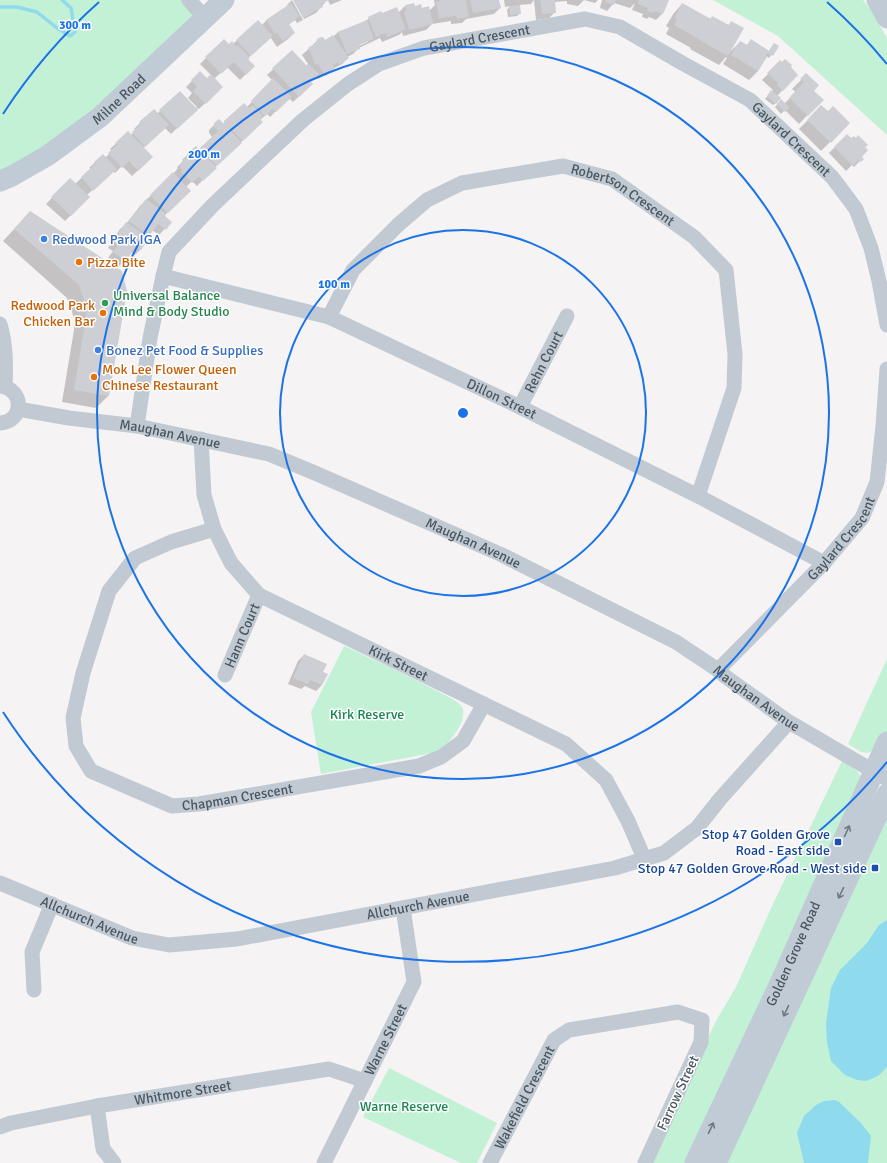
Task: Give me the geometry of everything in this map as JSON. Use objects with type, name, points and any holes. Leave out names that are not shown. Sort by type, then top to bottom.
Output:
[{"type":"main road","name":"Milne Road","points":[[0,181],[12,176],[46,156],[100,117],[224,0]]},
{"type":"main road","name":"Golden Grove Road","points":[[695,1163],[880,775],[887,742]]},
{"type":"main road","name":"Golden Grove Road","points":[[716,1163],[887,794]]},
{"type":"street","points":[[189,0],[205,18]]},
{"type":"street","name":"Gaylard Crescent","points":[[137,426],[150,338],[169,252],[213,205],[303,120],[348,84],[379,64],[424,48],[584,19],[620,27],[750,100],[832,177],[856,209],[871,248],[887,325]]},
{"type":"street","name":"Robertson Crescent","points":[[329,316],[353,270],[399,224],[427,200],[462,183],[564,166],[612,178],[694,237],[726,270],[735,354],[734,388],[698,496]]},
{"type":"street","name":"Dillon Street","points":[[163,276],[329,316],[520,407],[698,496],[824,563]]},
{"type":"street","name":"Rehn Court","points":[[520,407],[567,316]]},
{"type":"street","points":[[0,324],[5,348],[6,366],[3,386],[10,389],[19,403],[18,409],[12,418],[8,422],[0,423]]},
{"type":"street","name":"Gaylard Crescent","points":[[718,670],[824,563],[862,518],[877,482],[887,369]]},
{"type":"street","name":"Maughan Avenue","points":[[18,409],[69,418],[137,426],[201,439],[269,454],[315,473],[500,554],[676,642],[718,670],[789,722],[880,775]]},
{"type":"street","name":"Kirk Street","points":[[201,439],[204,495],[214,529],[231,563],[259,595],[566,744],[606,780],[628,821],[644,858]]},
{"type":"street","name":"Chapman Crescent","points":[[214,529],[171,542],[135,558],[109,591],[83,672],[73,718],[76,746],[91,771],[172,806],[199,804],[419,766],[441,757],[463,741],[484,704]]},
{"type":"street","name":"Hann Court","points":[[225,676],[259,595]]},
{"type":"street","name":"Allchurch Avenue","points":[[0,883],[132,938],[169,945],[237,939],[615,868],[664,853],[697,828],[789,722]]},
{"type":"street","points":[[34,990],[32,952],[52,904]]},
{"type":"street","name":"Warne Street","points":[[324,1163],[414,982],[403,908]]},
{"type":"street","name":"Wakefield Crescent","points":[[490,1163],[554,1040],[569,1030],[678,1012],[702,1020]]},
{"type":"street","name":"Farrow Street","points":[[645,1163],[702,1042],[702,1020]]},
{"type":"street","name":"Whitmore Street","points":[[0,1127],[11,1123],[97,1106],[329,1070],[365,1081]]},
{"type":"street","points":[[97,1106],[102,1149],[114,1163]]},
{"type":"green space","points":[[0,0],[189,0],[205,18],[100,117],[0,181]]},
{"type":"green space","points":[[713,0],[863,0],[887,38],[887,135],[778,36]]},
{"type":"green space","name":"Kirk Reserve","points":[[344,646],[416,680],[457,702],[462,707],[463,717],[458,729],[451,739],[443,747],[432,753],[321,774],[311,712]]},
{"type":"green space","points":[[887,659],[887,732],[873,751],[867,753],[861,752],[848,744]]},
{"type":"green space","points":[[842,761],[856,770],[861,779],[688,1163],[649,1163],[716,1021],[736,987],[772,906]]},
{"type":"green space","points":[[887,794],[887,1163],[715,1163]]},
{"type":"green space","name":"Warne Reserve","points":[[389,1068],[497,1123],[477,1163],[461,1163],[363,1117]]},
{"type":"water","points":[[887,920],[887,1067],[878,1076],[866,1081],[857,1080],[845,1075],[831,1061],[827,1042],[826,1023],[831,988],[840,970],[867,943],[879,925]]},
{"type":"water","points":[[824,1101],[838,1101],[861,1123],[871,1136],[868,1163],[804,1163],[797,1133],[804,1116],[816,1105]]},
{"type":"building","points":[[293,0],[329,0],[321,4],[323,7],[303,18]]},
{"type":"building","points":[[440,0],[466,0],[469,17],[457,19],[456,16],[439,18],[436,2],[441,1]]},
{"type":"building","points":[[470,0],[499,0],[501,8],[473,13]]},
{"type":"building","points":[[540,0],[555,0],[556,13],[542,14]]},
{"type":"building","points":[[606,0],[616,0],[614,5],[605,2]]},
{"type":"building","points":[[639,0],[669,0],[663,14],[655,11],[654,13],[647,11],[648,8],[638,4]]},
{"type":"building","points":[[291,3],[300,16],[289,24],[295,33],[283,41],[277,33],[275,34],[266,20]]},
{"type":"building","points":[[414,3],[415,6],[421,4],[422,8],[429,6],[433,24],[409,30],[404,12],[406,12],[405,5]]},
{"type":"building","points":[[682,3],[711,19],[712,16],[729,25],[731,21],[744,28],[728,56],[674,25],[677,19],[675,17]]},
{"type":"building","points":[[520,5],[521,14],[510,15],[509,6]]},
{"type":"building","points":[[397,7],[406,29],[388,37],[386,33],[376,37],[368,17],[381,11],[382,13]]},
{"type":"building","points":[[258,20],[273,36],[251,56],[236,40]]},
{"type":"building","points":[[367,20],[374,39],[359,45],[360,49],[347,54],[338,32]]},
{"type":"building","points":[[333,35],[349,58],[339,65],[338,62],[333,65],[335,68],[332,71],[331,70],[324,74],[318,64],[316,65],[308,48],[316,43],[317,39],[321,37],[325,40]]},
{"type":"building","points":[[224,39],[229,44],[232,41],[236,46],[238,45],[255,66],[246,75],[234,62],[221,74],[205,57]]},
{"type":"building","points":[[751,39],[769,51],[774,43],[779,46],[773,56],[767,53],[767,57],[758,71],[731,55],[740,41],[747,45]]},
{"type":"building","points":[[292,50],[307,66],[309,64],[319,74],[311,82],[313,84],[299,97],[272,68]]},
{"type":"building","points":[[785,59],[792,65],[791,67],[798,75],[783,91],[777,85],[778,83],[767,73],[780,60],[782,62]]},
{"type":"building","points":[[200,71],[207,78],[211,74],[223,87],[206,104],[193,91],[197,87],[191,80]]},
{"type":"building","points":[[806,73],[819,85],[814,91],[824,100],[808,116],[789,98],[804,82],[800,79]]},
{"type":"building","points":[[273,78],[292,97],[276,112],[273,109],[265,116],[251,101]]},
{"type":"building","points":[[771,90],[781,98],[776,104],[767,96]]},
{"type":"building","points":[[180,91],[198,110],[177,129],[159,110]]},
{"type":"building","points":[[781,99],[789,107],[785,112],[777,104]]},
{"type":"building","points":[[244,103],[249,108],[253,105],[263,116],[260,119],[263,122],[243,141],[232,130],[231,131],[242,143],[217,166],[200,148],[218,131],[214,127],[214,123],[219,119],[224,124],[224,121]]},
{"type":"building","points":[[821,105],[828,111],[833,106],[850,123],[831,143],[807,120]]},
{"type":"building","points":[[154,109],[169,125],[145,147],[132,132],[141,124],[139,122]]},
{"type":"building","points":[[128,131],[153,157],[138,171],[129,161],[122,168],[108,153],[117,145],[115,143]]},
{"type":"building","points":[[847,134],[851,138],[854,136],[856,138],[858,135],[868,145],[865,147],[868,150],[862,157],[864,159],[861,162],[859,160],[853,166],[834,147]]},
{"type":"building","points":[[196,146],[217,168],[203,181],[199,176],[192,183],[181,172],[182,170],[179,166],[188,155],[187,154]]},
{"type":"building","points":[[103,154],[117,169],[93,191],[81,177]]},
{"type":"building","points":[[173,172],[191,191],[168,213],[150,195]]},
{"type":"building","points":[[70,178],[90,197],[71,216],[51,197]]},
{"type":"building","points":[[146,199],[166,214],[165,216],[172,222],[166,230],[158,224],[149,236],[129,221]]},
{"type":"building","points":[[30,211],[122,271],[127,291],[109,396],[74,390],[86,317],[86,306],[79,285],[14,229]]},
{"type":"building","points":[[126,222],[149,238],[141,250],[136,246],[126,261],[113,252],[118,245],[113,241]]},
{"type":"building","points":[[304,654],[327,664],[323,672],[328,674],[322,685],[310,680],[308,684],[293,678]]},
{"type":"waterway","points":[[0,7],[17,7],[37,12],[70,36],[75,32],[71,8],[62,0]]},
{"type":"place","name":"Redwood Park IGA","points":[[44,239]]},
{"type":"place","name":"Pizza Bite","points":[[79,262]]},
{"type":"place","name":"Universal Balance Mind & Body Studio","points":[[105,303]]},
{"type":"place","name":"Redwood Park Chicken Bar","points":[[103,313]]},
{"type":"place","name":"Bonez Pet Food & Supplies","points":[[98,350]]},
{"type":"place","name":"Mok Lee Flower Queen Chinese Restaurant","points":[[94,377]]},
{"type":"place","name":"Stop 47 Golden Grove Road - East side","points":[[838,842]]},
{"type":"place","name":"Stop 47 Golden Grove Road - West side","points":[[875,868]]}]
